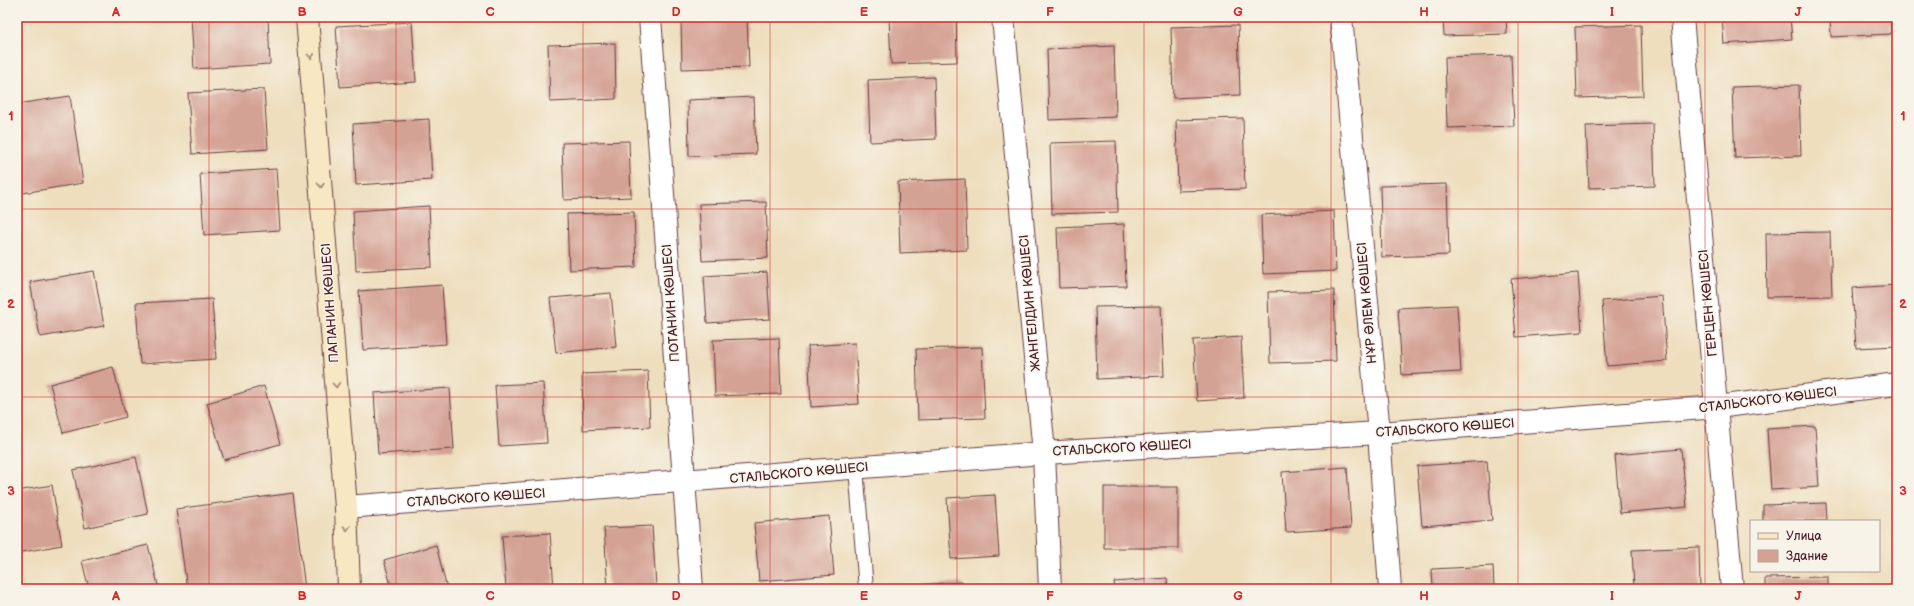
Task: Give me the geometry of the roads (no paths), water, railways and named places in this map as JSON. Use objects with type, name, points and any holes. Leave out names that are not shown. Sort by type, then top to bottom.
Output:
[{"type":"main road","name":"ПАПАНИН КӨШЕСІ","points":[[308,17],[346,507],[349,589]]},
{"type":"street","name":"ПОТАНИН КӨШЕСІ","points":[[650,17],[692,589]]},
{"type":"street","name":"ЖАНГЕЛДИН КӨШЕСІ","points":[[1003,17],[1044,453],[1050,589]]},
{"type":"street","name":"НҰР ӘЛЕМ КӨШЕСІ","points":[[1341,17],[1379,433],[1390,589]]},
{"type":"street","name":"ГЕРЦЕН КӨШЕСІ","points":[[1682,17],[1732,589]]},
{"type":"street","name":"СТАЛЬСКОГО КӨШЕСІ","points":[[346,507],[1044,453],[1379,433],[1717,407],[1897,384]]},
{"type":"lane","points":[[856,468],[866,589]]}]
